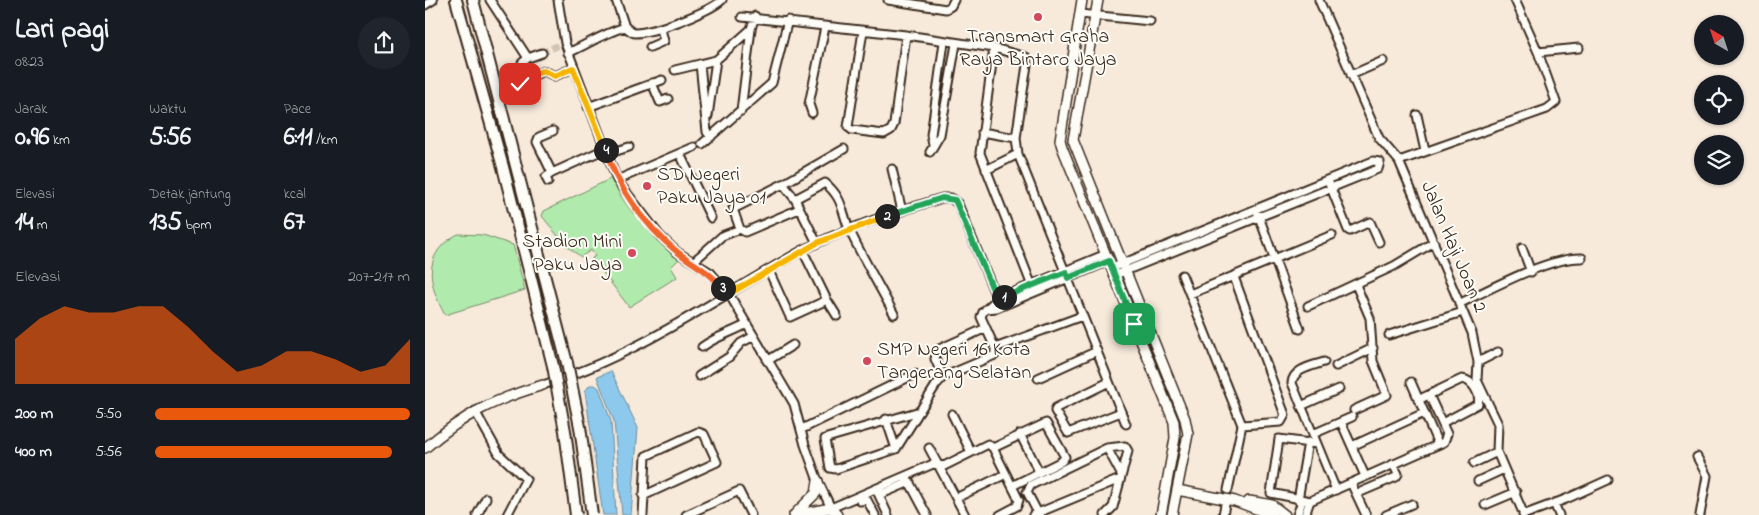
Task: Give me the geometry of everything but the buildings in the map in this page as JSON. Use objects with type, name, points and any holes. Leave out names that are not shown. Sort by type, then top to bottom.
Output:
[{"type":"highway","points":[[456,0],[503,167],[553,366],[565,432],[576,515]]},
{"type":"highway","points":[[473,0],[567,363],[580,427],[592,515]]},
{"type":"main road","points":[[1082,0],[1060,140],[1174,422],[1175,438],[1161,515]]},
{"type":"main road","points":[[1098,0],[1073,140],[1185,419],[1188,434],[1172,515]]},
{"type":"main road","points":[[425,448],[445,431],[475,411],[497,400],[543,385]]},
{"type":"main road","points":[[794,515],[816,493],[818,481]]},
{"type":"main road","points":[[1177,490],[1272,505],[1285,515]]},
{"type":"main road","points":[[1230,497],[1272,515]]},
{"type":"main road","points":[[794,515],[834,512]]},
{"type":"street","points":[[425,5],[433,0]]},
{"type":"street","points":[[491,0],[528,58]]},
{"type":"street","points":[[558,0],[562,44],[568,53],[617,180],[659,235],[677,252],[711,273],[729,294],[794,404],[805,445],[818,481],[834,512],[908,479],[933,464],[944,466],[988,444],[993,448],[1019,504],[1000,515]]},
{"type":"street","points":[[616,0],[625,27],[635,33],[661,29],[703,12],[722,0]]},
{"type":"street","points":[[888,0],[946,9],[951,6],[954,0]]},
{"type":"street","name":"Jalan Haji Joan 2","points":[[1320,0],[1379,138],[1399,161],[1463,312],[1476,347],[1478,362],[1477,380],[1498,424],[1497,452],[1516,492],[1524,515]]},
{"type":"street","points":[[1399,161],[1547,109],[1556,102],[1538,52],[1515,0]]},
{"type":"street","points":[[1080,14],[1150,21]]},
{"type":"street","points":[[743,16],[906,35],[956,44],[994,48],[1026,57],[1027,64],[1016,138],[1018,154],[1126,424]]},
{"type":"street","points":[[741,111],[751,29],[755,16]]},
{"type":"street","points":[[702,144],[772,82],[788,20]]},
{"type":"street","points":[[568,53],[592,42],[598,36],[625,27]]},
{"type":"street","points":[[812,114],[809,104],[825,27]]},
{"type":"street","points":[[650,47],[664,41],[661,29]]},
{"type":"street","points":[[675,70],[716,60],[751,29]]},
{"type":"street","points":[[863,31],[848,127],[852,130],[884,134],[891,130],[894,124],[906,35]]},
{"type":"street","points":[[944,42],[931,135],[931,148],[939,136],[956,44]]},
{"type":"street","points":[[994,48],[980,153],[1032,286]]},
{"type":"street","points":[[1538,52],[1579,48]]},
{"type":"street","points":[[530,77],[522,66],[528,58],[542,53]]},
{"type":"street","points":[[707,121],[716,60]]},
{"type":"street","points":[[1351,75],[1383,61]]},
{"type":"street","points":[[700,64],[707,132],[711,137]]},
{"type":"street","points":[[520,84],[544,71],[555,76],[573,68]]},
{"type":"street","points":[[588,108],[662,80]]},
{"type":"street","points":[[652,84],[660,102],[668,99]]},
{"type":"street","points":[[1417,116],[1425,152]]},
{"type":"street","points":[[552,173],[537,140],[539,137],[553,131]]},
{"type":"street","points":[[982,132],[1016,138]]},
{"type":"street","points":[[548,182],[547,177],[552,173],[606,151],[629,147]]},
{"type":"street","points":[[617,180],[695,147]]},
{"type":"street","points":[[799,209],[745,232],[739,229],[733,209],[783,184],[844,149]]},
{"type":"street","points":[[680,154],[711,218]]},
{"type":"street","points":[[986,170],[1018,154]]},
{"type":"street","points":[[919,411],[825,439],[830,468],[836,469],[896,449],[919,411],[943,377],[995,355],[995,348],[981,317],[997,299],[1067,275],[1110,264],[1124,266],[1331,188],[1378,168],[1380,162],[1375,160],[1328,179],[1124,266]]},
{"type":"street","points":[[892,169],[902,211]]},
{"type":"street","points":[[1328,179],[1349,231],[1370,222],[1379,242]]},
{"type":"street","points":[[795,199],[825,183],[840,198],[849,229],[894,314]]},
{"type":"street","points":[[783,184],[795,199],[817,243]]},
{"type":"street","points":[[543,385],[585,371],[729,294],[817,243],[849,229],[942,198],[951,198],[959,204],[997,299]]},
{"type":"street","points":[[1256,209],[1299,329]]},
{"type":"street","points":[[693,262],[722,236],[739,229]]},
{"type":"street","points":[[1190,294],[1332,235]]},
{"type":"street","points":[[1308,306],[1394,266],[1434,242]]},
{"type":"street","points":[[1522,248],[1531,272]]},
{"type":"street","points":[[803,251],[837,316]]},
{"type":"street","points":[[1459,304],[1562,260],[1582,258]]},
{"type":"street","points":[[769,270],[790,317],[827,300]]},
{"type":"street","points":[[987,309],[997,308],[1067,275]]},
{"type":"street","points":[[1182,275],[1242,425],[1230,497],[1223,515]]},
{"type":"street","points":[[1234,277],[1285,415],[1281,422],[1242,425]]},
{"type":"street","points":[[1313,434],[1341,422],[1353,413],[1387,395],[1373,361],[1370,318],[1355,285]]},
{"type":"street","points":[[1389,335],[1463,312]]},
{"type":"street","points":[[995,348],[1082,316]]},
{"type":"street","points":[[702,347],[716,336],[734,331],[747,324]]},
{"type":"street","points":[[943,377],[935,359],[937,350],[986,328]]},
{"type":"street","points":[[699,376],[729,357],[741,343],[754,336]]},
{"type":"street","points":[[767,360],[793,345]]},
{"type":"street","points":[[1336,366],[1373,348]]},
{"type":"street","points":[[1038,378],[1097,351]]},
{"type":"street","points":[[1478,362],[1498,352]]},
{"type":"street","points":[[1324,362],[1296,372],[1292,377],[1292,383],[1336,490]]},
{"type":"street","points":[[802,429],[915,374]]},
{"type":"street","points":[[1418,400],[1465,378],[1476,391],[1480,400],[1477,405],[1442,423]]},
{"type":"street","points":[[1109,382],[1056,408],[1055,411],[1068,433],[1121,412]]},
{"type":"street","points":[[1411,382],[1438,444]]},
{"type":"street","points":[[1301,406],[1339,389]]},
{"type":"street","points":[[1317,444],[1282,438],[1277,441],[1270,491],[1303,501],[1336,490],[1438,444],[1447,438],[1429,395]]},
{"type":"street","points":[[475,411],[499,454],[526,479],[507,515]]},
{"type":"street","points":[[1351,446],[1424,413]]},
{"type":"street","points":[[952,414],[971,452]]},
{"type":"street","points":[[887,419],[896,449]]},
{"type":"street","points":[[1341,422],[1365,476]]},
{"type":"street","points":[[993,448],[1046,423],[1065,457],[1062,461],[1012,486]]},
{"type":"street","points":[[643,496],[717,462],[704,434],[699,432],[646,456],[643,496],[643,515]]},
{"type":"street","points":[[1020,434],[1039,472]]},
{"type":"street","points":[[1305,515],[1303,501],[1308,442]]},
{"type":"street","points":[[1105,515],[1113,507],[1120,477],[1127,447],[1107,448],[1031,484],[1027,492],[1037,514],[1120,477]]},
{"type":"street","points":[[929,448],[965,515]]},
{"type":"street","points":[[1107,448],[1120,477]]},
{"type":"street","points":[[1474,463],[1497,452]]},
{"type":"street","points":[[1697,457],[1707,476],[1700,515]]},
{"type":"street","points":[[1356,494],[1396,477],[1398,474],[1393,464]]},
{"type":"street","points":[[1478,481],[1504,469]]},
{"type":"street","points":[[956,498],[1006,474]]},
{"type":"street","points":[[908,479],[927,515]]},
{"type":"street","points":[[1524,515],[1608,480]]},
{"type":"street","points":[[1351,483],[1365,513],[1355,515]]},
{"type":"street","points":[[686,515],[739,491],[751,515]]},
{"type":"street","points":[[877,492],[888,515]]},
{"type":"street","points":[[1485,504],[1516,492]]},
{"type":"street","points":[[477,515],[486,498]]},
{"type":"street","points":[[860,501],[867,500],[875,515]]},
{"type":"street","points":[[1297,515],[1303,501]]},
{"type":"street","points":[[1554,502],[1559,515]]},
{"type":"street","points":[[1385,515],[1412,504]]},
{"type":"green space","name":"Stadion Mini Paku Jaya","points":[[612,178],[616,188],[631,210],[651,233],[679,259],[671,267],[677,277],[629,307],[592,258],[595,256],[591,250],[581,257],[565,245],[542,216],[544,211]]},
{"type":"green space","points":[[458,234],[483,235],[513,245],[525,290],[445,315],[434,290],[432,268],[434,258],[439,249]]},
{"type":"water","points":[[611,371],[638,428],[631,515],[622,515],[614,421],[597,377]]},
{"type":"water","points":[[590,385],[595,385],[599,388],[611,421],[616,515],[603,515],[585,391]]},
{"type":"tunnel","points":[[542,53],[559,45]]},
{"type":"place","name":"Transmart Graha Raya Bintaro Jaya","points":[[1038,17]]},
{"type":"place","name":"SD Negeri Paku Jaya 01","points":[[647,186]]},
{"type":"place","name":"Stadion Mini Paku Jaya","points":[[632,253]]},
{"type":"place","name":"SMP Negeri 16 Kota Tangerang Selatan","points":[[867,361]]},
{"type":"route","points":[[520,84],[537,73],[544,71],[555,76],[573,68],[617,180],[659,235],[682,255],[711,273],[729,294],[817,243],[849,229],[942,198],[951,198],[959,204],[997,299],[1066,272],[1068,278],[1109,261],[1134,324]]}]
